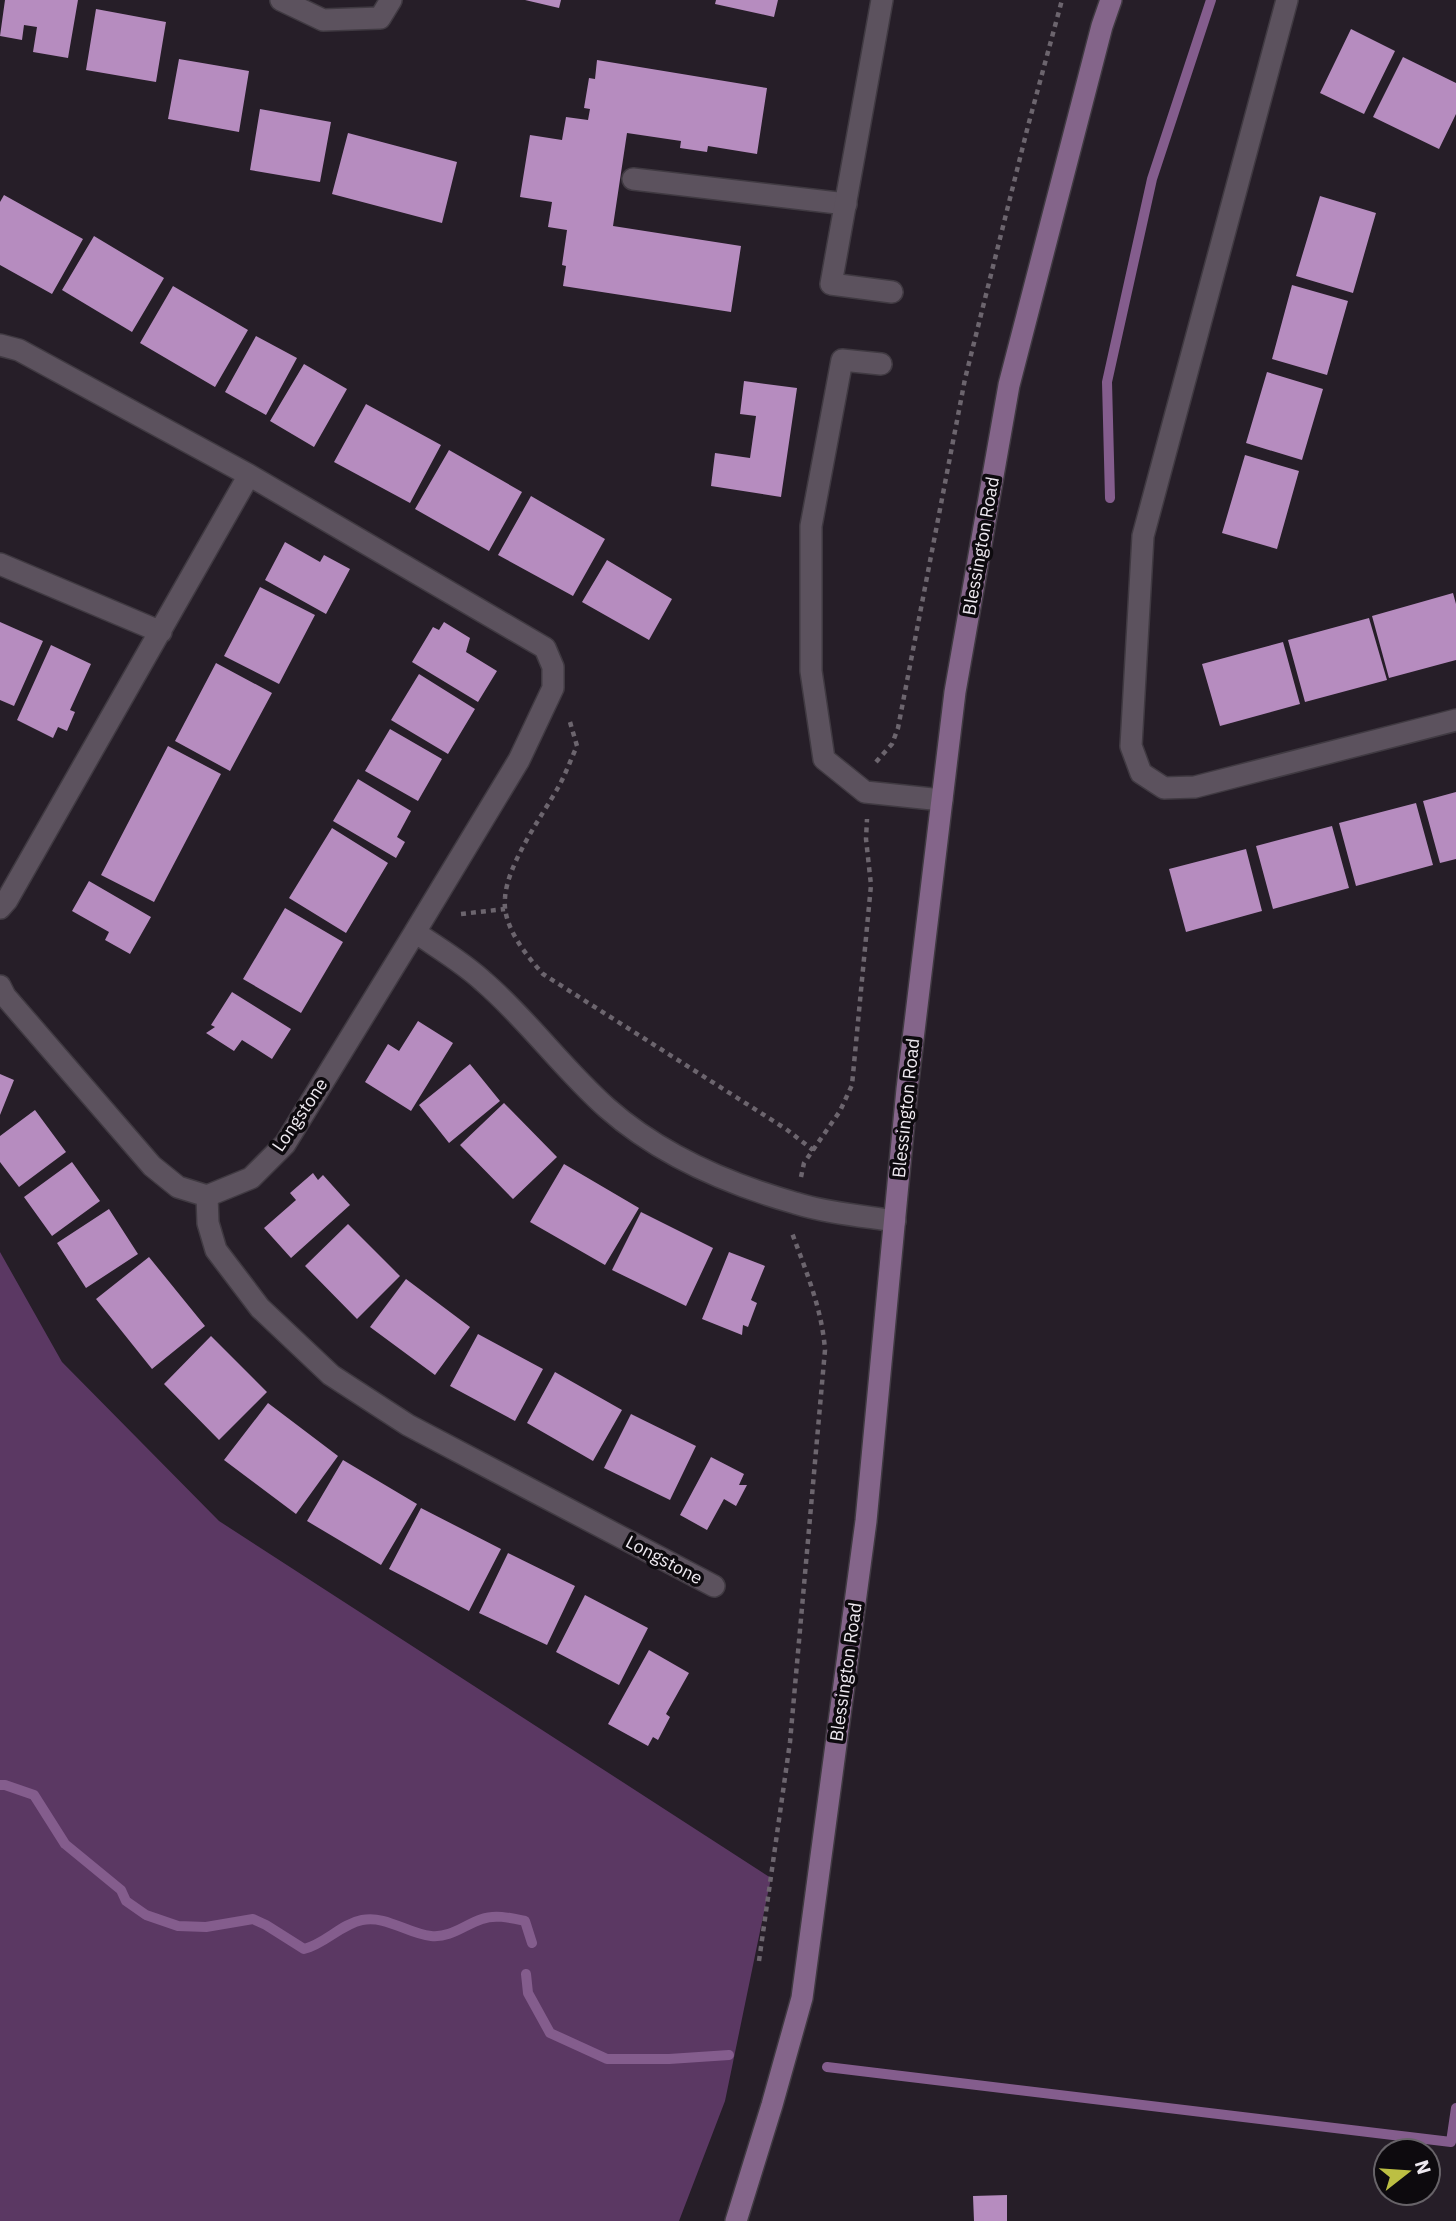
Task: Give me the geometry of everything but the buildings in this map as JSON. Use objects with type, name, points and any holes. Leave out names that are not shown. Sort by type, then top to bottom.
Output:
[{"type":"main road","name":"Blessington Road","points":[[736,2221],[802,1998],[866,1521],[907,1089],[955,692],[1009,386],[1111,0]]},
{"type":"street","points":[[281,0],[323,20],[380,19],[391,0]]},
{"type":"street","points":[[882,0],[831,284],[892,292]]},
{"type":"street","points":[[1287,0],[1143,536],[1131,746],[1141,774],[1164,788],[1195,787],[1456,720]]},
{"type":"street","points":[[633,179],[846,204]]},
{"type":"street","name":"Longstone","points":[[0,345],[19,350],[249,475],[545,648],[553,667],[553,688],[519,760],[285,1144],[251,1178],[207,1196],[208,1223],[216,1250],[260,1308],[331,1375],[408,1425],[714,1586]]},
{"type":"street","points":[[881,364],[842,360],[811,526],[811,671],[824,759],[865,792],[942,800]]},
{"type":"street","points":[[0,908],[14,888],[249,475]]},
{"type":"street","points":[[0,564],[161,632]]},
{"type":"street","points":[[419,925],[515,1011],[606,1107],[634,1129],[676,1155],[727,1180],[795,1204],[895,1221]]},
{"type":"street","points":[[0,986],[5,996],[152,1167],[178,1187],[207,1196]]},
{"type":"path","points":[[871,768],[892,744],[898,728],[965,379],[1062,0]]},
{"type":"path","points":[[547,702],[569,718],[577,746],[561,781],[513,866],[505,898],[507,918],[526,955],[543,974],[786,1129],[813,1150]]},
{"type":"path","points":[[799,1188],[804,1163],[840,1111],[852,1085],[871,885],[866,839],[868,809]]},
{"type":"path","points":[[419,925],[506,909]]},
{"type":"path","points":[[759,1961],[790,1742],[825,1350],[819,1310],[790,1227]]},
{"type":"shaded area","points":[[0,1252],[62,1362],[219,1521],[771,1878],[725,2101],[679,2221],[0,2221]]},
{"type":"waterway","points":[[1110,498],[1107,382],[1152,179],[1211,0]]},
{"type":"waterway","points":[[0,1785],[34,1795],[65,1844],[121,1890],[126,1901],[146,1915],[178,1926],[206,1927],[253,1919],[304,1949],[362,1920],[380,1920],[422,1935],[438,1936],[482,1919],[498,1917],[525,1921],[532,1943]]},
{"type":"waterway","points":[[526,1974],[528,1993],[550,2033],[607,2059],[729,2055]]},
{"type":"waterway","points":[[827,2067],[1451,2142],[1456,2108]]}]
